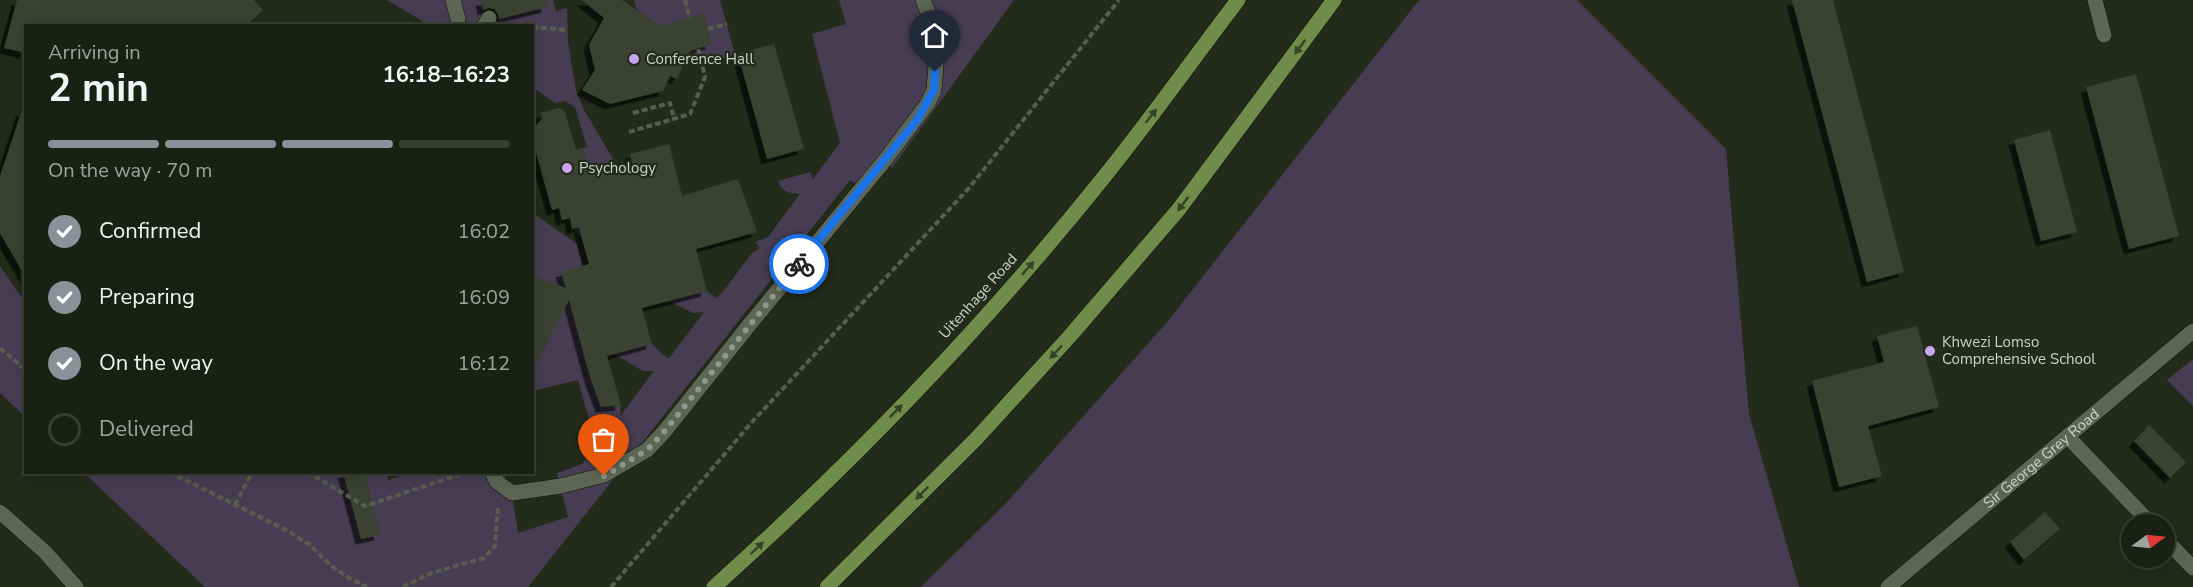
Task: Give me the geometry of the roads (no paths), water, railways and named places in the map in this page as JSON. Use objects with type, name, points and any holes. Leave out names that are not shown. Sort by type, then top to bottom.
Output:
[{"type":"main road","name":"Uitenhage Road","points":[[714,587],[932,375],[1024,272],[1104,177],[1238,0]]},
{"type":"main road","points":[[827,587],[976,439],[1070,336],[1179,209],[1334,0]]},
{"type":"street","points":[[453,0],[458,19]]},
{"type":"street","points":[[495,477],[512,493],[561,486],[604,476],[647,450],[664,432],[885,160],[928,103],[934,90],[937,53],[934,26],[923,0]]},
{"type":"street","points":[[2095,0],[2104,34]]},
{"type":"street","name":"Sir George Grey Road","points":[[1888,587],[2193,331]]},
{"type":"street","points":[[2068,437],[2142,514]]},
{"type":"street","points":[[0,512],[45,552],[76,587]]},
{"type":"street","points":[[2175,549],[2193,568]]},
{"type":"place","name":"Conference Hall","points":[[634,59]]},
{"type":"place","name":"Psychology","points":[[567,168]]},
{"type":"place","name":"Khwezi Lomso Comprehensive School","points":[[1930,351]]}]
